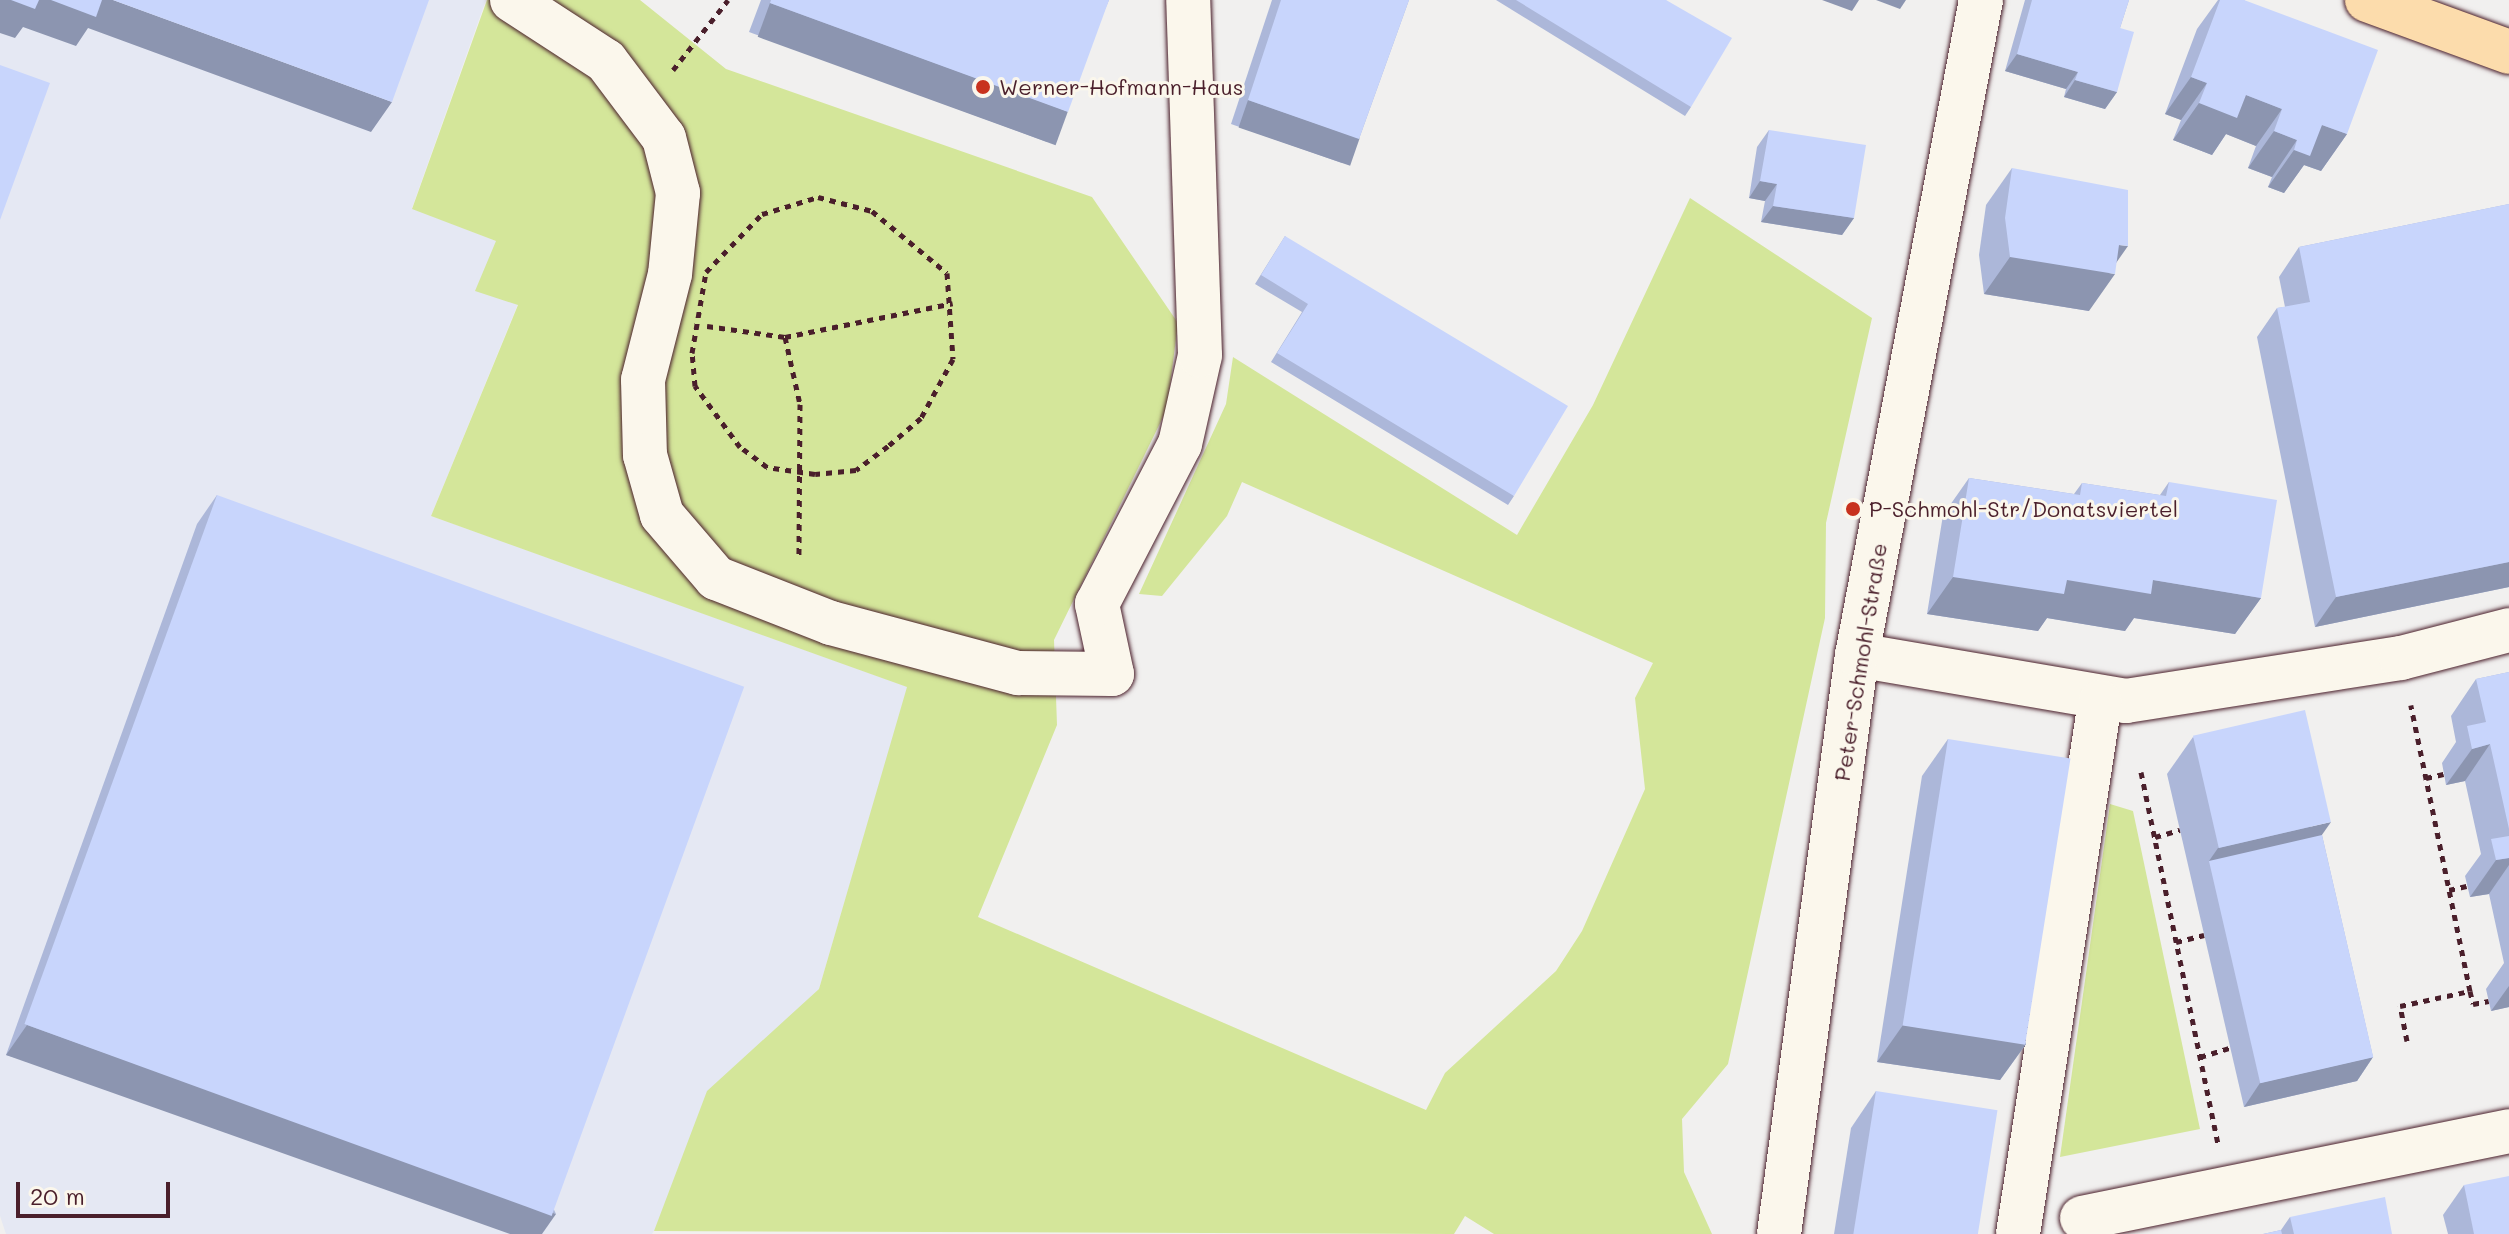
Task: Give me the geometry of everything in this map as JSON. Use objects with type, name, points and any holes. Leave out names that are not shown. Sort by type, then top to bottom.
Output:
[{"type":"main road","points":[[2367,0],[2509,52]]},
{"type":"street","points":[[512,0],[606,61],[643,103],[664,138],[678,193],[676,322],[643,380],[645,455],[662,515],[716,578],[800,611],[1018,673],[1112,674],[1097,604],[1180,444],[1200,355],[1188,0]]},
{"type":"street","name":"Peter-Schmohl-Straße","points":[[1779,1234],[1857,655],[1981,0]]},
{"type":"street","points":[[1857,655],[2113,701],[2401,658],[2509,630]]},
{"type":"street","points":[[2018,1234],[2113,701]]},
{"type":"street","points":[[2082,1218],[2509,1131]]},
{"type":"path","points":[[643,103],[722,16],[728,0]]},
{"type":"path","points":[[818,197],[872,211],[915,241],[947,273],[953,303],[953,359],[921,418],[856,470],[798,472],[767,467],[714,417],[695,386],[676,322],[706,272],[762,214],[818,197]]},
{"type":"path","points":[[676,322],[785,337],[953,303]]},
{"type":"path","points":[[785,337],[800,404],[800,611]]},
{"type":"path","points":[[2113,701],[2155,837],[2227,1189]]},
{"type":"path","points":[[2412,716],[2473,1004],[2489,1001]]},
{"type":"path","points":[[2426,778],[2444,774]]},
{"type":"path","points":[[2155,837],[2180,830]]},
{"type":"path","points":[[2449,890],[2467,886]]},
{"type":"path","points":[[2176,942],[2204,935]]},
{"type":"path","points":[[2407,1041],[2400,1006],[2470,991]]},
{"type":"path","points":[[2200,1057],[2230,1048]]},
{"type":"shaded area","points":[[0,0],[486,0],[412,208],[496,241],[518,304],[431,516],[908,687],[819,989],[787,1024],[652,1234],[6,1234],[0,1216]]},
{"type":"green space","points":[[487,0],[640,0],[726,69],[1092,197],[1178,323],[1167,409],[1054,640],[1057,725],[978,917],[1426,1110],[1445,1073],[1556,971],[1582,931],[1645,789],[1635,698],[1653,663],[1242,482],[1227,516],[1162,596],[1139,594],[1226,404],[1233,357],[1517,535],[1593,405],[1690,198],[1872,318],[1826,523],[1825,618],[1728,1064],[1682,1119],[1684,1172],[1712,1234],[1494,1234],[1465,1216],[1454,1234],[654,1231],[707,1091],[819,989],[907,687],[431,516],[518,305],[475,291],[496,241],[412,209]]},
{"type":"green space","points":[[2110,804],[2133,811],[2200,1129],[2060,1157]]},
{"type":"building","points":[[11,0],[39,0],[35,9]]},
{"type":"building","points":[[51,0],[102,0],[96,17]]},
{"type":"building","points":[[113,0],[429,0],[392,102]]},
{"type":"building","name":"Werner-Hofmann-Haus","points":[[771,0],[1109,0],[1068,112],[770,3]]},
{"type":"building","points":[[1281,0],[1409,0],[1359,139],[1248,100]]},
{"type":"building","points":[[1516,0],[1666,0],[1732,38],[1691,107]]},
{"type":"building","points":[[2032,0],[2129,0],[2120,28],[2134,32],[2117,92],[2075,80],[2078,72],[2017,54]]},
{"type":"building","points":[[2220,0],[2244,0],[2378,50],[2347,134],[2322,125],[2310,156],[2294,150],[2297,140],[2274,131],[2282,109],[2246,95],[2237,118],[2199,103],[2207,83],[2191,77]]},
{"type":"building","points":[[0,65],[50,83],[0,220]]},
{"type":"building","points":[[1769,130],[1866,145],[1854,218],[1773,206],[1777,184],[1760,181]]},
{"type":"building","points":[[2012,168],[2128,190],[2128,246],[2119,245],[2115,274],[2010,257],[2005,218]]},
{"type":"building","points":[[2509,204],[2509,562],[2336,597],[2277,308],[2310,302],[2299,247]]},
{"type":"building","points":[[1285,236],[1568,406],[1514,496],[1277,353],[1308,304],[1261,275]]},
{"type":"building","points":[[1969,478],[2080,495],[2082,483],[2166,496],[2169,482],[2277,500],[2261,598],[2153,580],[2151,594],[2067,580],[2064,594],[1953,577]]},
{"type":"building","points":[[217,495],[744,687],[552,1216],[24,1024]]},
{"type":"building","points":[[2509,672],[2509,829],[2490,744],[2472,749],[2467,726],[2486,722],[2476,679]]},
{"type":"building","points":[[2305,710],[2331,822],[2219,848],[2193,736]]},
{"type":"building","points":[[1948,739],[2070,758],[2025,1045],[1903,1025]]},
{"type":"building","points":[[2322,835],[2373,1057],[2260,1083],[2209,861]]},
{"type":"building","points":[[2509,836],[2509,858],[2496,860],[2491,839]]},
{"type":"building","points":[[1876,1091],[1997,1110],[1978,1234],[1853,1234]]},
{"type":"building","points":[[2509,1176],[2509,1234],[2474,1234],[2464,1185]]},
{"type":"building","points":[[2385,1197],[2392,1234],[2294,1234],[2290,1217]]},
{"type":"place","name":"Werner-Hofmann-Haus","points":[[983,87]]},
{"type":"place","name":"P-Schmohl-Str/Donatsviertel","points":[[1853,509]]}]
